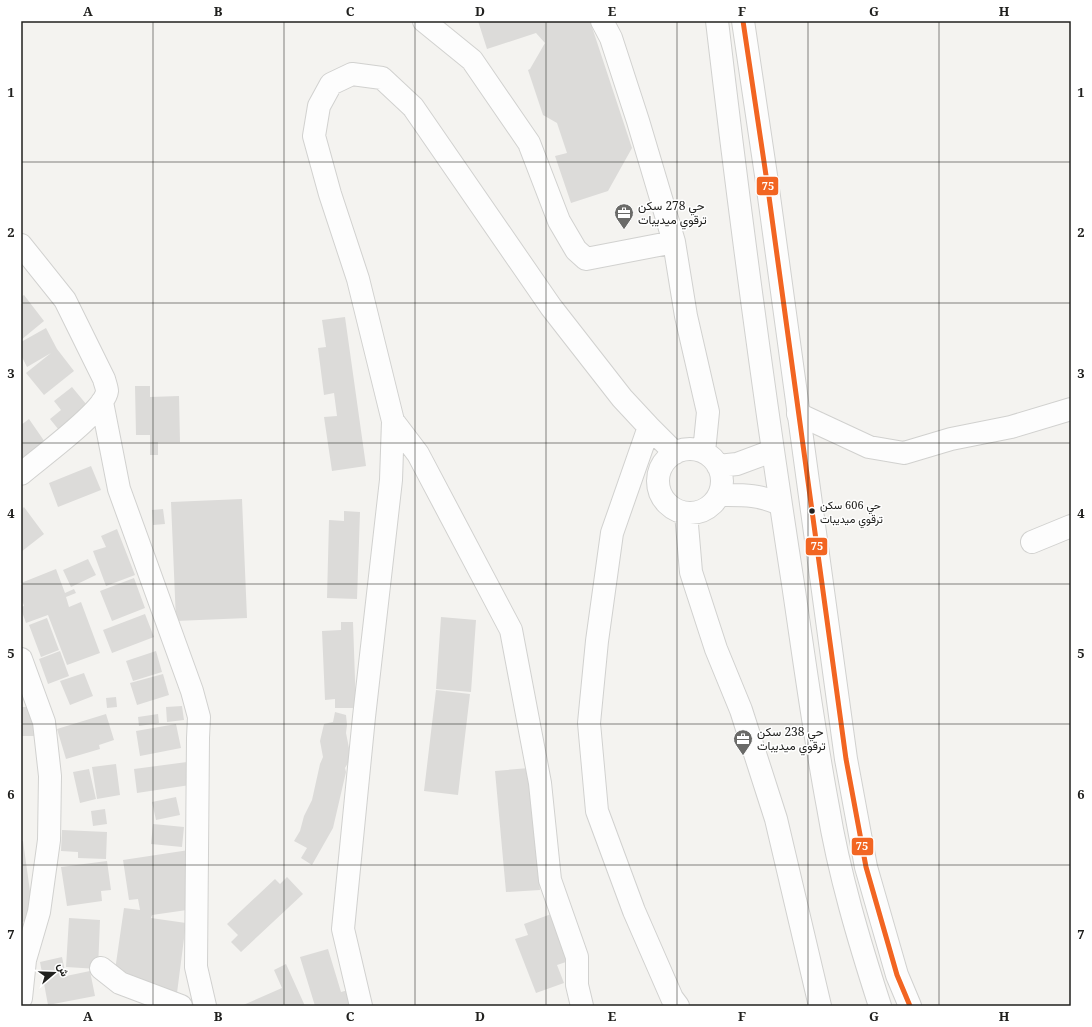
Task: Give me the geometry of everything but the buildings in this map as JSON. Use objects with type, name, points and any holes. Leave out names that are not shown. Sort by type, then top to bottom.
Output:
[{"type":"street","points":[[424,21],[472,60],[530,142],[559,222],[576,250],[586,258],[674,242]]},
{"type":"street","points":[[602,21],[612,38],[674,242],[686,316],[708,412],[711,459],[722,476],[722,486],[719,495],[713,504],[705,510],[696,513],[686,513],[676,510],[668,504],[662,496],[658,477],[661,467],[667,459],[675,453],[695,449],[711,459],[737,464],[772,451]]},
{"type":"street","points":[[717,21],[736,183],[772,451],[828,808],[842,874],[880,1006]]},
{"type":"street","points":[[743,21],[767,182],[846,759],[866,867],[897,975],[910,1006]]},
{"type":"street","points":[[362,1006],[343,928],[390,480],[393,421],[358,280],[330,194],[314,136],[319,106],[331,84],[352,74],[382,78],[413,107],[551,307],[602,374],[649,428],[675,453]]},
{"type":"street","points":[[21,474],[88,419],[102,402],[107,391],[101,372],[65,300],[24,256]]},
{"type":"street","points":[[102,402],[119,489],[192,691],[199,717],[196,967],[205,1006]]},
{"type":"street","points":[[798,414],[869,447],[904,453],[951,440],[1011,427],[1071,409]]},
{"type":"street","points":[[393,421],[418,454],[511,630],[540,783],[550,880],[578,957],[577,985],[582,1006]]},
{"type":"street","points":[[649,428],[612,533],[597,641],[589,723],[597,811],[634,911],[672,998],[678,1006]]},
{"type":"street","points":[[719,495],[747,495],[765,497],[780,504]]},
{"type":"street","points":[[686,513],[691,572],[716,649],[741,710],[776,819],[820,1006]]},
{"type":"street","points":[[1032,542],[1071,526]]},
{"type":"street","points":[[21,658],[44,722],[50,776],[50,840],[39,912],[24,960],[21,998]]},
{"type":"street","points":[[101,968],[120,983],[180,1006]]},
{"type":"street","points":[[21,1001],[24,1006]]},
{"type":"transit line","name":"75","points":[[743,21],[767,182],[846,759],[866,867],[897,975],[910,1006]]},
{"type":"place","name":"حي 278 سكن ترقوي ميديبات","points":[[624,230]]},
{"type":"place","name":"حي 606 سكن ترقوي ميديبات","points":[[812,511]]},
{"type":"place","name":"حي 238 سكن ترقوي ميديبات","points":[[743,756]]}]
